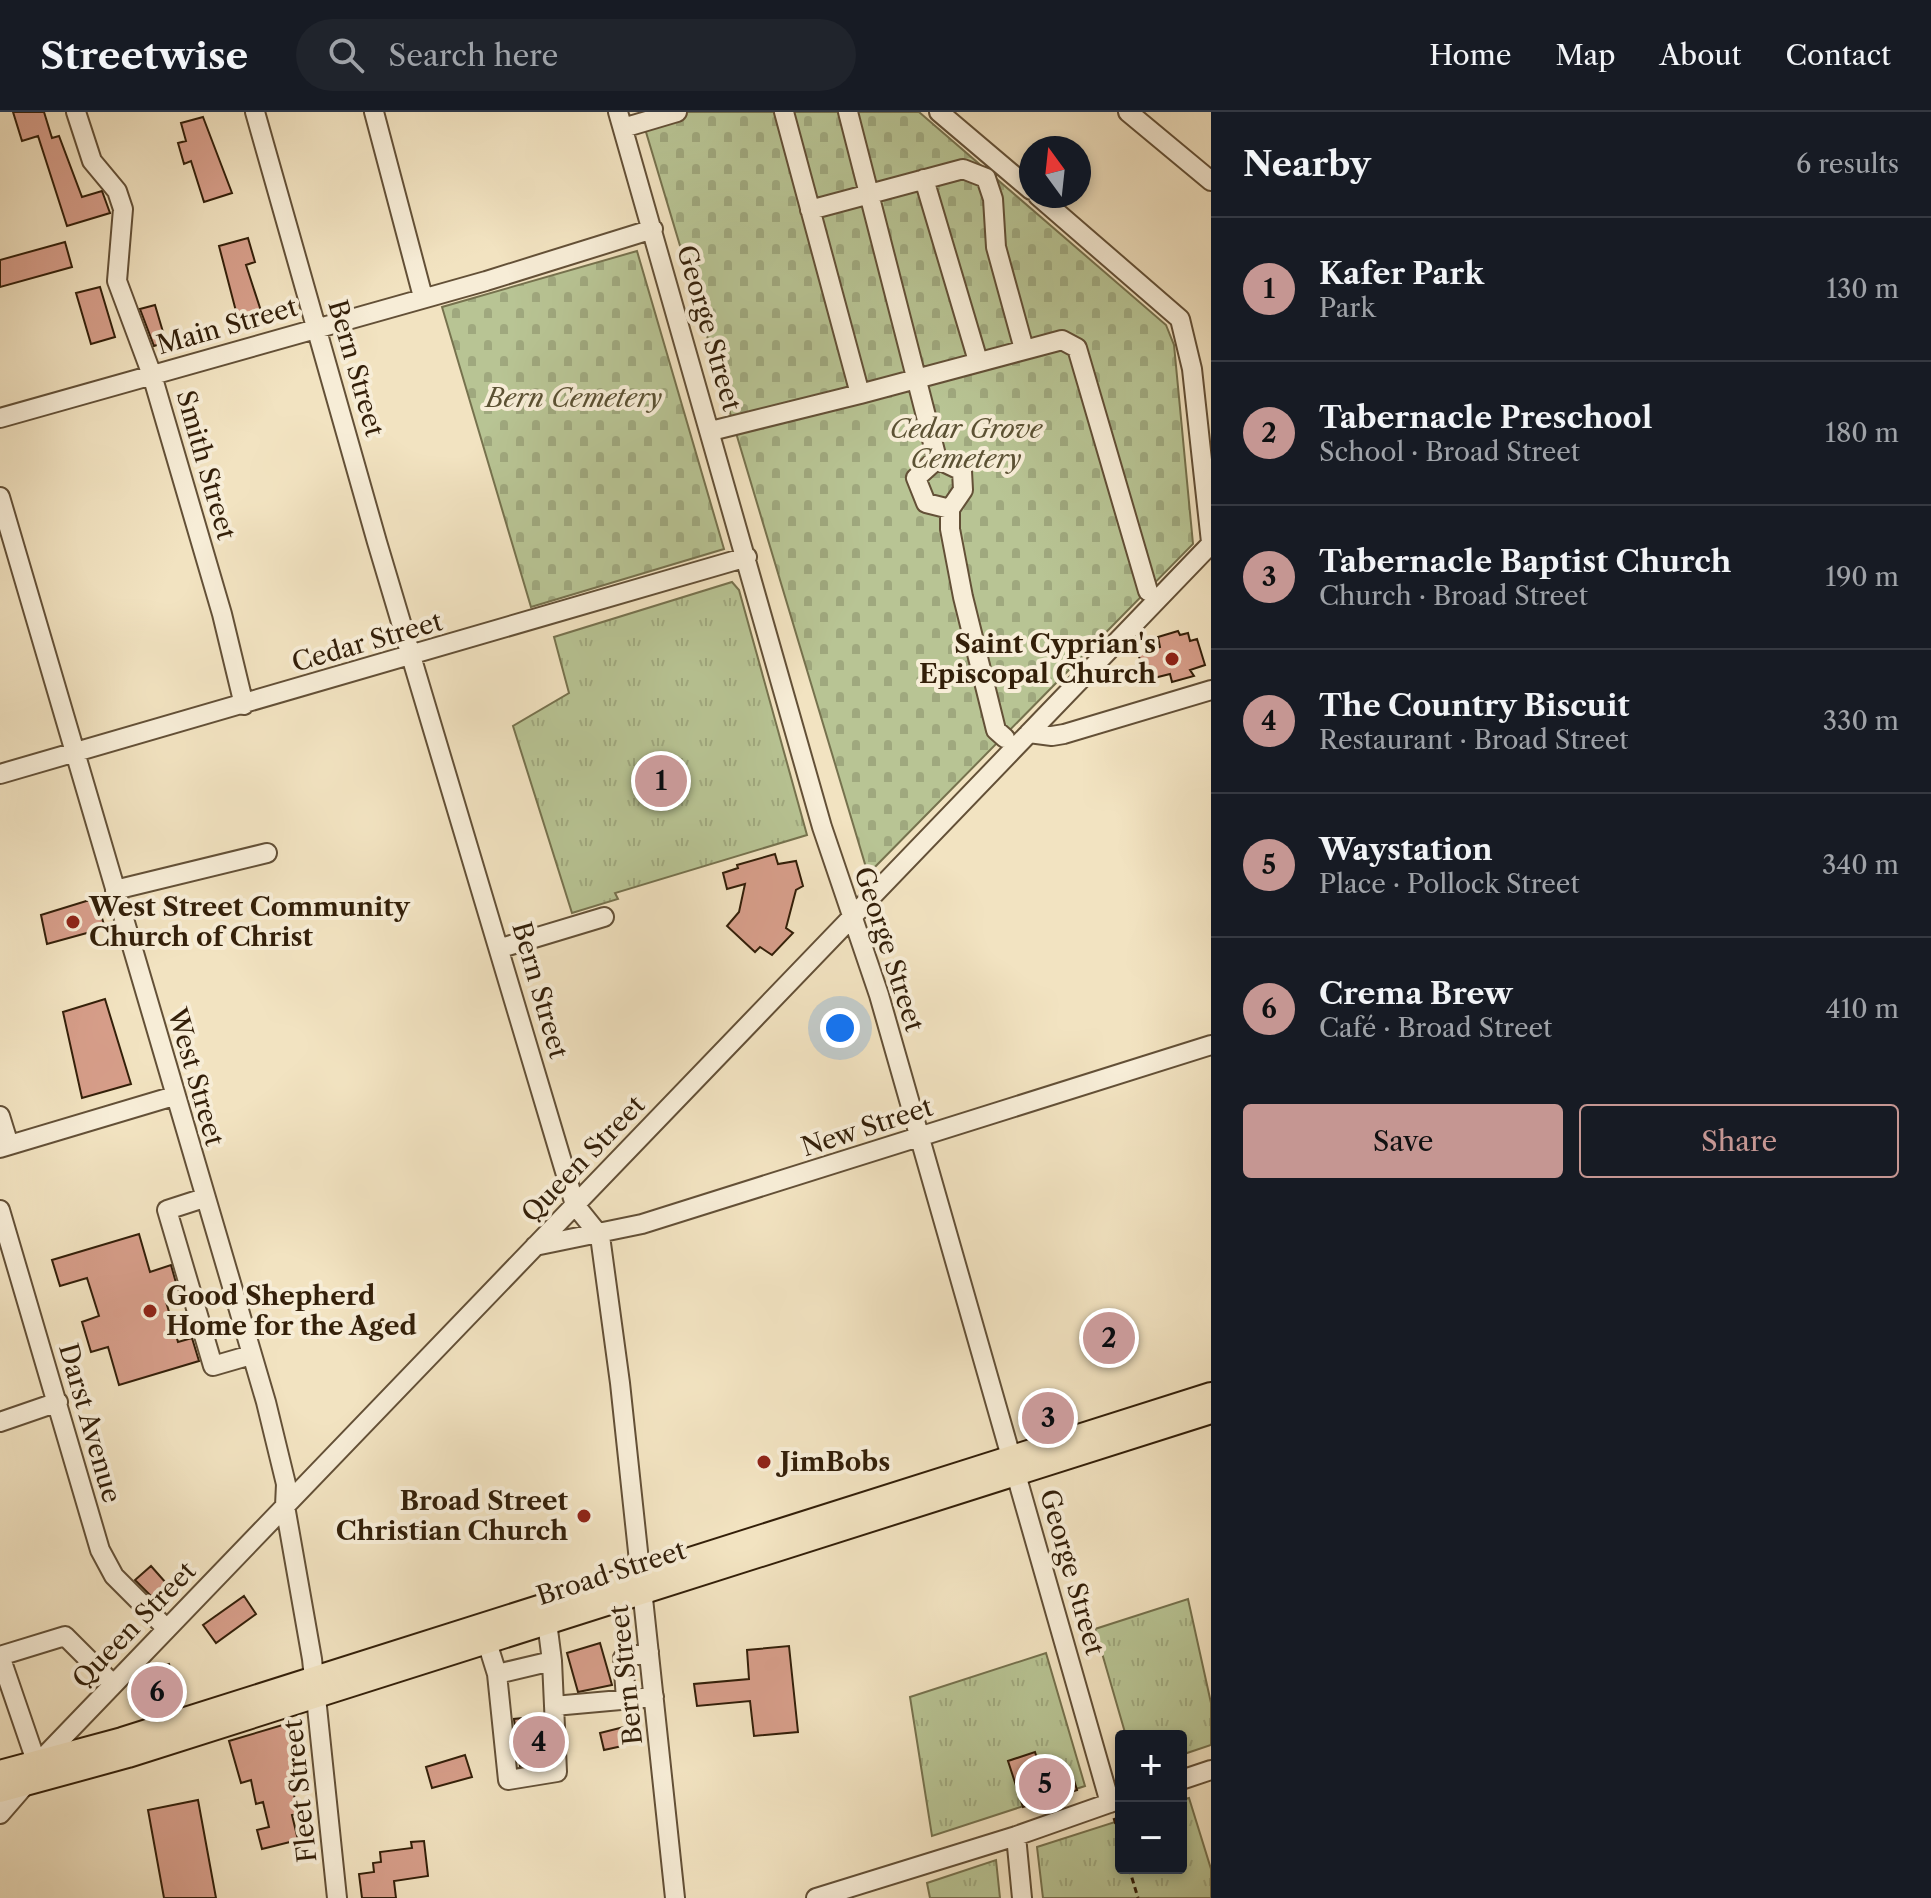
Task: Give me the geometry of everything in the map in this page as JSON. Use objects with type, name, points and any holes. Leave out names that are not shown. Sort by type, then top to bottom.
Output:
[{"type":"main road","name":"Broad Street","points":[[1014,1466],[1211,1394]]},
{"type":"main road","name":"Broad Street","points":[[0,1791],[642,1582],[1014,1466],[1211,1412]]},
{"type":"main road","name":"Broad Street","points":[[0,1772],[487,1642],[547,1622],[642,1582]]},
{"type":"street","name":"Smith Street","points":[[76,112],[92,161],[117,191],[123,209],[117,281],[152,375],[222,614],[244,705]]},
{"type":"street","name":"Bern Street","points":[[255,112],[575,1205],[600,1236],[642,1582],[675,1898]]},
{"type":"street","points":[[374,112],[423,297]]},
{"type":"street","points":[[620,120],[677,112]]},
{"type":"street","points":[[784,112],[860,394]]},
{"type":"street","points":[[848,112],[937,459]]},
{"type":"street","points":[[939,112],[1019,180]]},
{"type":"street","points":[[1128,112],[1211,181]]},
{"type":"street","name":"George Street","points":[[620,120],[851,919],[879,995],[1014,1466],[1115,1798]]},
{"type":"street","points":[[810,210],[963,169],[986,178],[993,199],[996,247],[1024,349]]},
{"type":"street","points":[[924,179],[978,361]]},
{"type":"street","points":[[1052,208],[1180,319],[1194,384],[1211,543]]},
{"type":"street","name":"Main Street","points":[[0,418],[653,229]]},
{"type":"street","points":[[711,431],[1062,340],[1077,348],[1148,591]]},
{"type":"street","points":[[937,459],[916,478],[926,503],[950,509]]},
{"type":"street","points":[[937,459],[962,471],[963,490],[950,509],[950,529],[963,597],[996,730],[1005,738]]},
{"type":"street","name":"West Street","points":[[0,497],[286,1484],[285,1506],[316,1686]]},
{"type":"street","name":"Queen Street","points":[[0,1814],[26,1784],[37,1764],[113,1684],[1211,543]]},
{"type":"street","name":"Cedar Street","points":[[0,774],[747,557]]},
{"type":"street","points":[[1029,733],[1064,734],[1211,690]]},
{"type":"street","points":[[115,890],[267,853]]},
{"type":"street","points":[[501,948],[604,917]]},
{"type":"street","name":"New Street","points":[[535,1246],[600,1236],[1211,1045]]},
{"type":"street","points":[[0,1116],[4,1147],[174,1096]]},
{"type":"street","points":[[204,1198],[167,1210],[213,1366],[251,1355]]},
{"type":"street","name":"Darst Avenue","points":[[0,1210],[100,1550],[114,1576],[167,1629]]},
{"type":"street","points":[[0,1422],[58,1402]]},
{"type":"street","points":[[487,1642],[497,1674],[508,1780],[557,1772],[547,1622]]},
{"type":"street","points":[[37,1764],[0,1656],[65,1636],[113,1684]]},
{"type":"street","points":[[626,1699],[623,1658],[649,1652]]},
{"type":"street","points":[[497,1674],[552,1661]]},
{"type":"street","name":"Fleet Street","points":[[316,1686],[337,1898]]},
{"type":"street","points":[[554,1706],[654,1697]]},
{"type":"street","points":[[1187,1778],[1211,1770]]},
{"type":"street","points":[[816,1898],[1016,1836],[1115,1801]]},
{"type":"street","points":[[1016,1836],[1022,1898]]},
{"type":"path","points":[[1131,1874],[1138,1898]]},
{"type":"green space","name":"Cedar Grove Cemetery","points":[[640,112],[919,112],[1019,198],[1019,208],[1030,208],[1166,325],[1174,345],[1193,544],[868,874]]},
{"type":"green space","name":"Bern Cemetery","points":[[637,251],[724,549],[531,607],[442,307]]},
{"type":"green space","points":[[732,582],[739,590],[807,835],[615,893],[618,899],[572,913],[513,726],[569,693],[554,637]]},
{"type":"green space","points":[[1188,1599],[1211,1703],[1211,1745],[1187,1753],[1187,1730],[1124,1730],[1095,1629]]},
{"type":"green space","points":[[1046,1653],[1085,1786],[932,1836],[910,1697]]},
{"type":"green space","points":[[1187,1798],[1211,1869],[1211,1898],[1043,1898],[1037,1847],[1115,1822],[1115,1874],[1187,1874]]},
{"type":"green space","points":[[996,1860],[1000,1898],[930,1898],[927,1883]]},
{"type":"building","points":[[13,112],[44,112],[52,138],[59,136],[82,197],[102,191],[110,213],[67,226],[38,136],[22,141]]},
{"type":"building","points":[[203,117],[232,193],[204,202],[191,161],[184,164],[178,143],[186,141],[181,123]]},
{"type":"building","points":[[248,238],[255,262],[246,265],[261,311],[238,319],[219,246]]},
{"type":"building","points":[[65,242],[72,267],[0,287],[0,260]]},
{"type":"building","points":[[100,287],[115,337],[91,344],[76,293]]},
{"type":"building","points":[[155,305],[166,342],[154,346],[140,309]]},
{"type":"building","name":"Saint Cyprian's Episcopal Church","points":[[1178,631],[1180,635],[1188,633],[1190,641],[1197,639],[1205,665],[1190,670],[1194,676],[1172,682],[1170,674],[1146,680],[1138,653],[1160,647],[1158,637]]},
{"type":"building","points":[[775,854],[778,864],[796,861],[803,886],[796,890],[786,928],[793,933],[772,955],[760,947],[755,952],[727,926],[739,912],[745,884],[727,889],[723,873],[738,868],[737,865]]},
{"type":"building","name":"West Street Community Church of Christ","points":[[96,898],[105,928],[47,944],[41,915]]},
{"type":"building","points":[[105,999],[131,1084],[82,1098],[63,1012]]},
{"type":"building","name":"Good Shepherd Home for the Aged","points":[[139,1234],[150,1272],[171,1265],[178,1290],[164,1295],[178,1342],[192,1338],[199,1361],[119,1385],[108,1347],[91,1352],[82,1322],[99,1316],[87,1278],[60,1286],[52,1260]]},
{"type":"building","points":[[151,1566],[174,1592],[160,1605],[135,1580]]},
{"type":"building","points":[[244,1596],[256,1614],[216,1643],[203,1625]]},
{"type":"building","points":[[600,1643],[612,1685],[578,1692],[567,1653]]},
{"type":"building","points":[[789,1646],[798,1732],[754,1736],[750,1701],[697,1706],[694,1684],[749,1679],[747,1650]]},
{"type":"building","points":[[169,1664],[180,1695],[145,1708],[139,1690],[153,1670]]},
{"type":"building","points":[[542,1716],[545,1762],[520,1766],[514,1719]]},
{"type":"building","points":[[286,1724],[297,1769],[289,1771],[298,1814],[292,1815],[298,1840],[262,1849],[257,1830],[269,1827],[263,1802],[256,1804],[251,1780],[241,1783],[229,1741]]},
{"type":"building","points":[[632,1725],[636,1743],[604,1750],[600,1733]]},
{"type":"building","points":[[1035,1752],[1039,1765],[1055,1760],[1061,1777],[1072,1774],[1077,1790],[1023,1807],[1008,1761]]},
{"type":"building","points":[[465,1755],[472,1777],[432,1788],[426,1767]]},
{"type":"building","points":[[198,1800],[216,1898],[164,1898],[148,1810]]},
{"type":"building","points":[[424,1841],[428,1876],[394,1881],[396,1898],[362,1898],[359,1874],[374,1872],[373,1863],[381,1862],[380,1852],[412,1848],[411,1842]]},
{"type":"place","name":"Saint Cyprian's Episcopal Church","points":[[1172,659]]},
{"type":"place","name":"Kafer Park","points":[[661,781]]},
{"type":"place","name":"West Street Community Church of Christ","points":[[73,922]]},
{"type":"place","name":"Good Shepherd Home for the Aged","points":[[150,1311]]},
{"type":"place","name":"Tabernacle Preschool","points":[[1109,1338]]},
{"type":"place","name":"Tabernacle Baptist Church","points":[[1048,1418]]},
{"type":"place","name":"JimBobs","points":[[764,1462]]},
{"type":"place","name":"Broad Street Christian Church","points":[[584,1516]]},
{"type":"place","name":"Crema Brew","points":[[157,1692]]},
{"type":"place","name":"The Country Biscuit","points":[[539,1742]]},
{"type":"place","name":"Waystation","points":[[1045,1784]]}]
